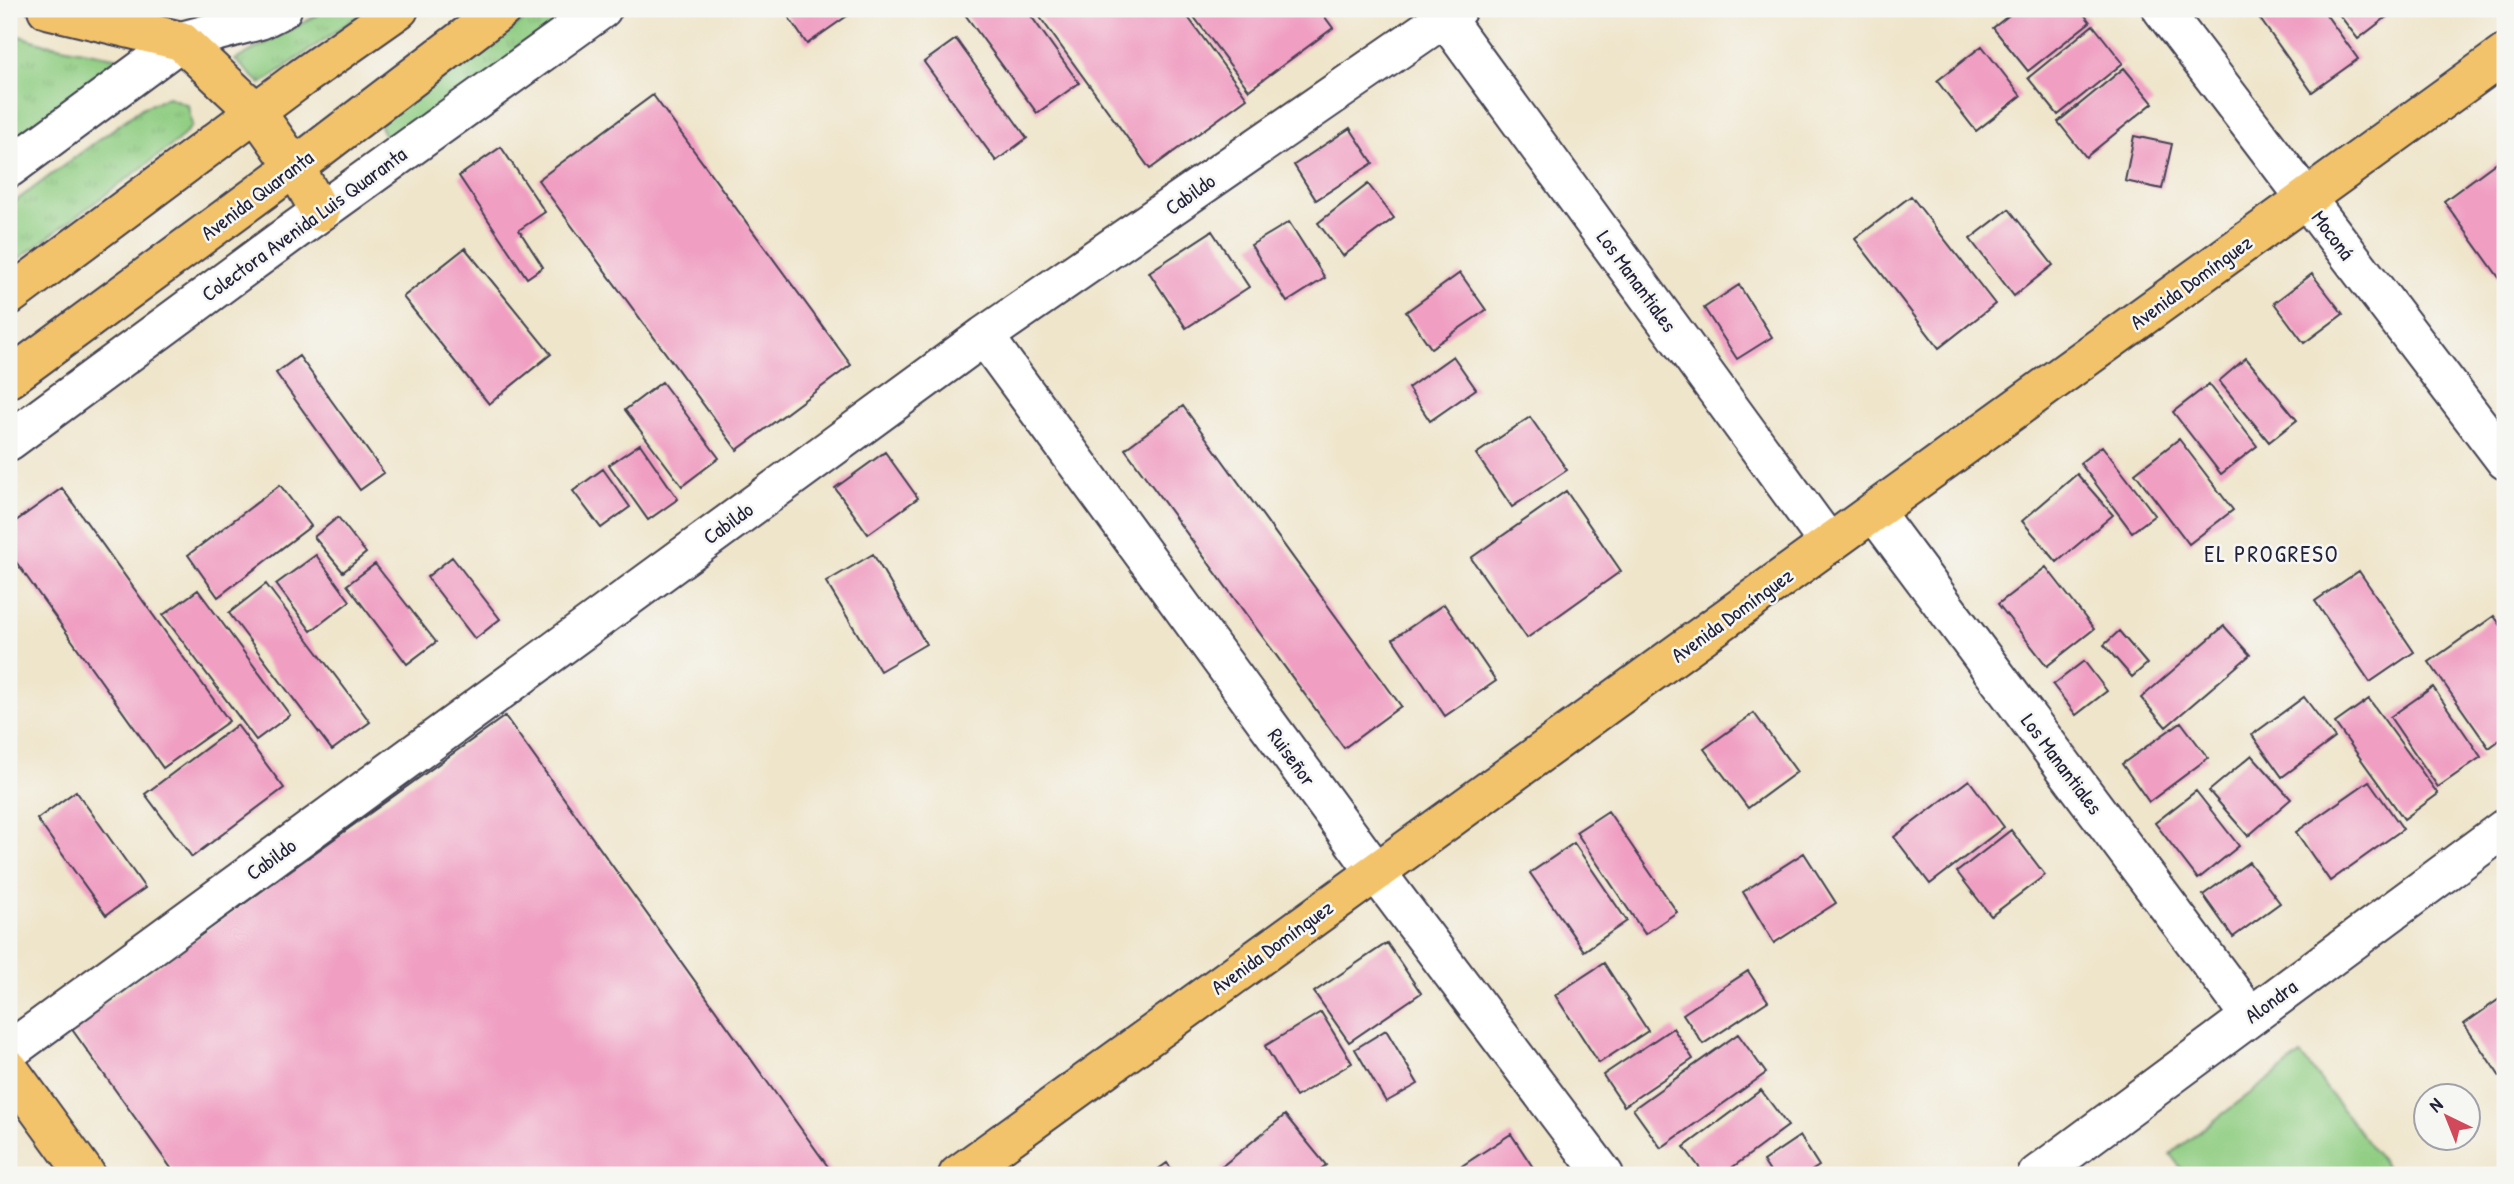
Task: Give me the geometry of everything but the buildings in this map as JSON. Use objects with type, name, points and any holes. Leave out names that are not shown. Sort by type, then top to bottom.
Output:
[{"type":"main road","points":[[47,9],[181,41],[256,112],[295,167],[320,212]]},
{"type":"main road","points":[[9,296],[399,9]]},
{"type":"main road","name":"Avenida Quaranta","points":[[9,378],[295,167],[502,9]]},
{"type":"main road","name":"Avenida Domínguez","points":[[958,1175],[2505,54]]},
{"type":"main road","points":[[9,1069],[86,1175]]},
{"type":"street","points":[[9,169],[181,41],[260,20],[282,9]]},
{"type":"street","name":"Colectora Avenida Luis Quaranta","points":[[9,441],[602,9]]},
{"type":"street","name":"Moconá","points":[[2162,9],[2505,460]]},
{"type":"street","name":"Cabildo","points":[[9,1051],[984,336],[1451,13]]},
{"type":"street","name":"Los Manantiales","points":[[1451,13],[1829,544]]},
{"type":"street","name":"Ruiseñor","points":[[984,336],[1376,872],[1604,1175]]},
{"type":"street","name":"Los Manantiales","points":[[1874,512],[2250,1016]]},
{"type":"street","name":"Alondra","points":[[2037,1175],[2505,828]]},
{"type":"green space","points":[[328,9],[368,9],[261,84],[235,60]]},
{"type":"green space","points":[[539,9],[580,9],[390,146],[379,124]]},
{"type":"green space","points":[[9,33],[46,44],[120,58],[9,144]]},
{"type":"green space","points":[[168,97],[188,105],[192,126],[178,141],[9,266],[9,206],[142,108]]},
{"type":"green space","points":[[2301,1055],[2392,1175],[2186,1175],[2170,1154]]},
{"type":"district","name":"EL PROGRESO","points":[[2272,553]]}]
